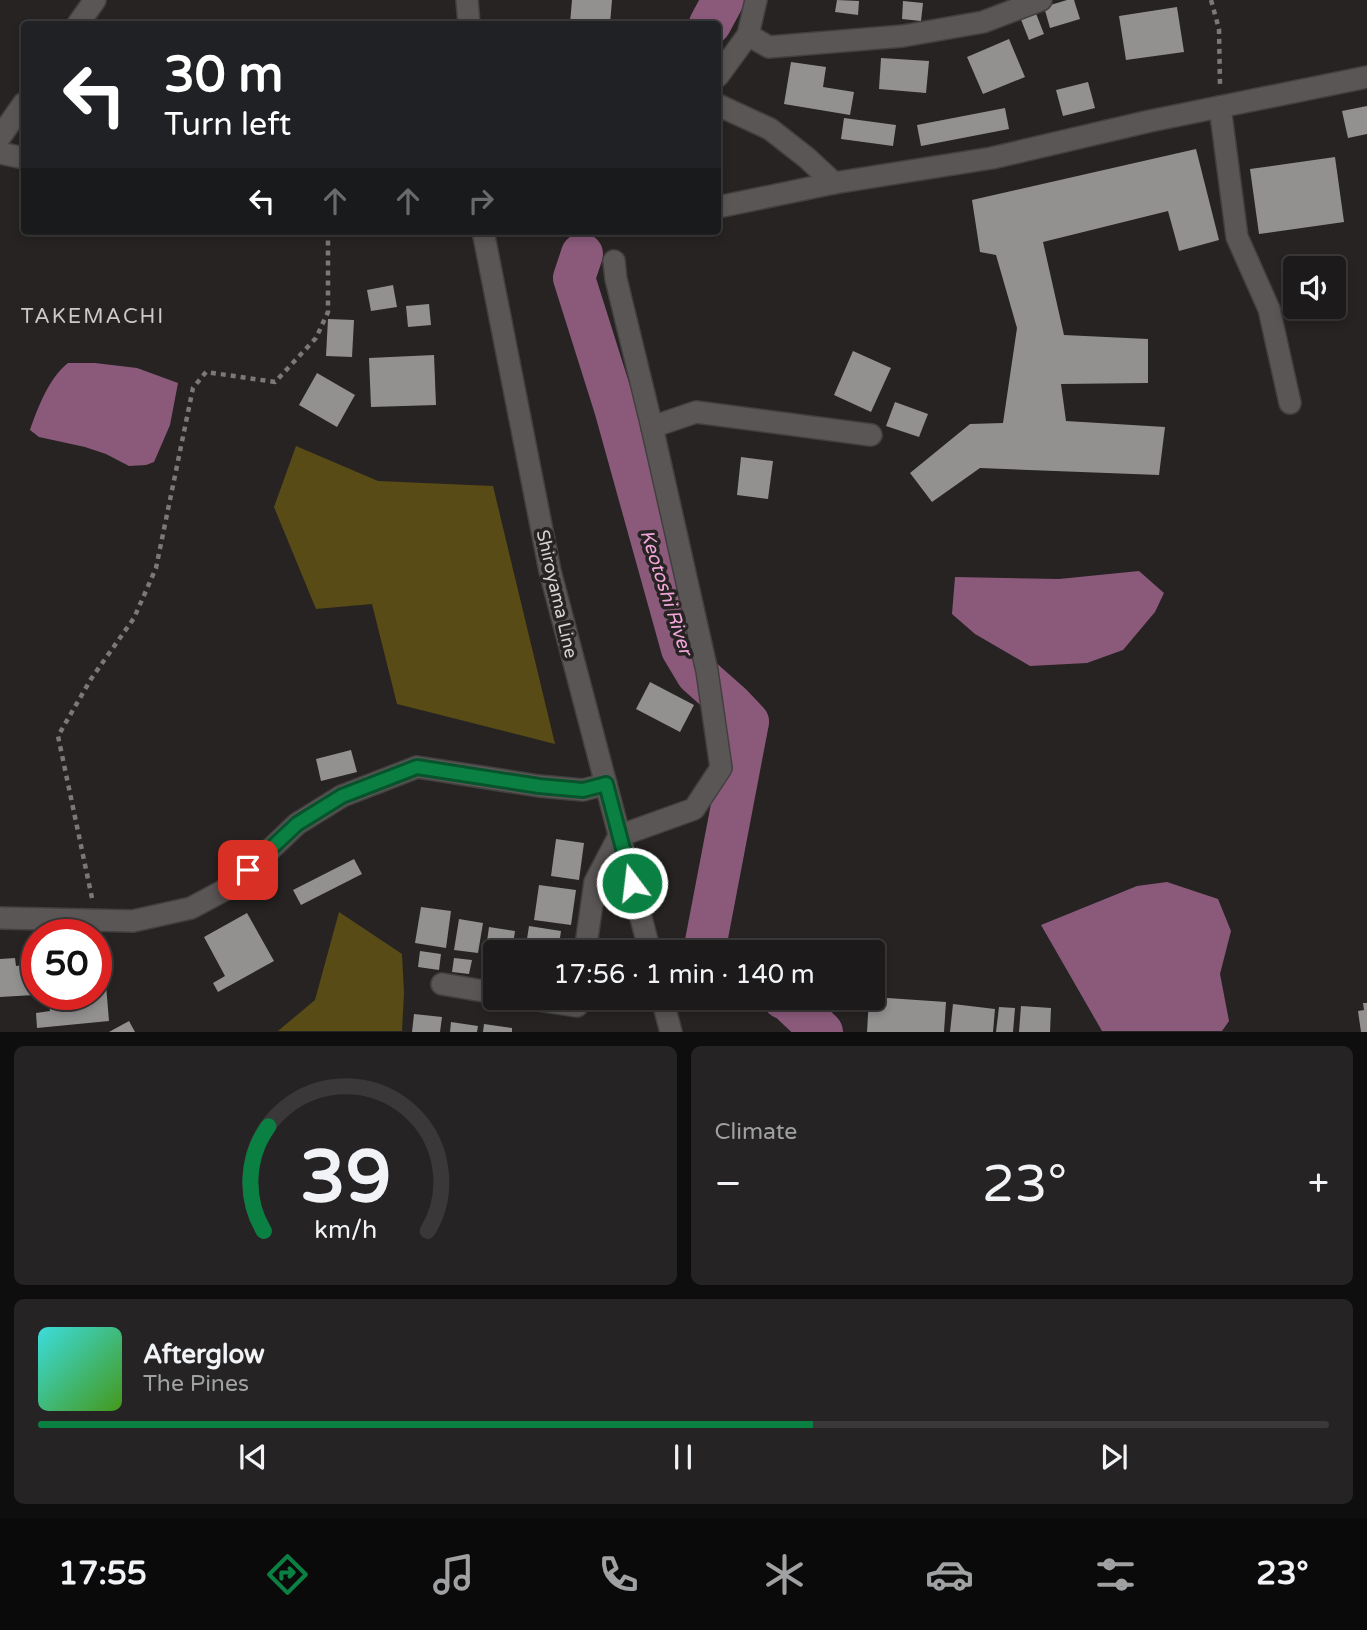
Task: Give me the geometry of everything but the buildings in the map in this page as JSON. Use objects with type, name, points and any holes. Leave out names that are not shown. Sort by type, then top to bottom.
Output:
[{"type":"street","points":[[80,21],[94,0]]},
{"type":"street","points":[[467,0],[468,21]]},
{"type":"street","points":[[721,72],[748,35],[756,0]]},
{"type":"street","points":[[748,35],[769,47],[904,36],[983,22],[1041,0]]},
{"type":"street","points":[[721,206],[834,183],[992,158],[1150,121],[1367,78]]},
{"type":"street","points":[[721,106],[770,128],[834,183]]},
{"type":"street","points":[[0,137],[21,107]]},
{"type":"street","points":[[1220,107],[1237,237],[1269,309],[1290,403]]},
{"type":"street","points":[[0,153],[21,157]]},
{"type":"street","name":"Shiroyama Line","points":[[484,235],[550,571],[647,940]]},
{"type":"street","points":[[587,940],[595,882],[620,836],[694,809],[721,768],[708,671],[614,261]]},
{"type":"street","points":[[652,427],[696,412],[872,435]]},
{"type":"street","points":[[112,920],[133,921],[191,908],[232,886],[297,824],[342,796],[417,767],[583,790],[606,784]]},
{"type":"street","points":[[0,918],[48,919]]},
{"type":"street","points":[[442,984],[483,991]]},
{"type":"street","points":[[665,1010],[671,1031]]},
{"type":"path","points":[[1211,0],[1219,29],[1220,107]]},
{"type":"path","points":[[96,919],[58,736],[90,679],[134,618],[156,568],[193,388],[206,372],[275,382],[316,338],[328,312],[328,235]]},
{"type":"shaded area","points":[[68,363],[137,368],[178,383],[170,425],[154,462],[129,466],[85,447],[39,437],[30,430],[50,385]]},
{"type":"shaded area","points":[[296,446],[378,481],[493,486],[555,744],[397,704],[372,604],[316,609],[274,507]]},
{"type":"shaded area","points":[[1139,571],[1164,593],[1155,612],[1123,650],[1087,663],[1030,666],[975,634],[952,614],[955,577],[1059,579]]},
{"type":"shaded area","points":[[1167,882],[1218,899],[1231,931],[1220,974],[1229,1021],[1222,1031],[1102,1031],[1041,925],[1137,886]]},
{"type":"shaded area","points":[[339,912],[402,954],[402,1031],[278,1031],[315,1000]]},
{"type":"waterway","name":"Keotoshi River","points":[[712,21],[723,0]]},
{"type":"waterway","name":"Keotoshi River","points":[[582,254],[574,278],[615,408],[682,649],[697,674],[748,722],[706,940]]},
{"type":"waterway","name":"Keotoshi River","points":[[799,1010],[822,1032]]},
{"type":"district","name":"TAKEMACHI","points":[[93,316]]},
{"type":"route","points":[[248,870],[297,824],[342,796],[417,767],[583,790],[606,784],[632,883]]}]
